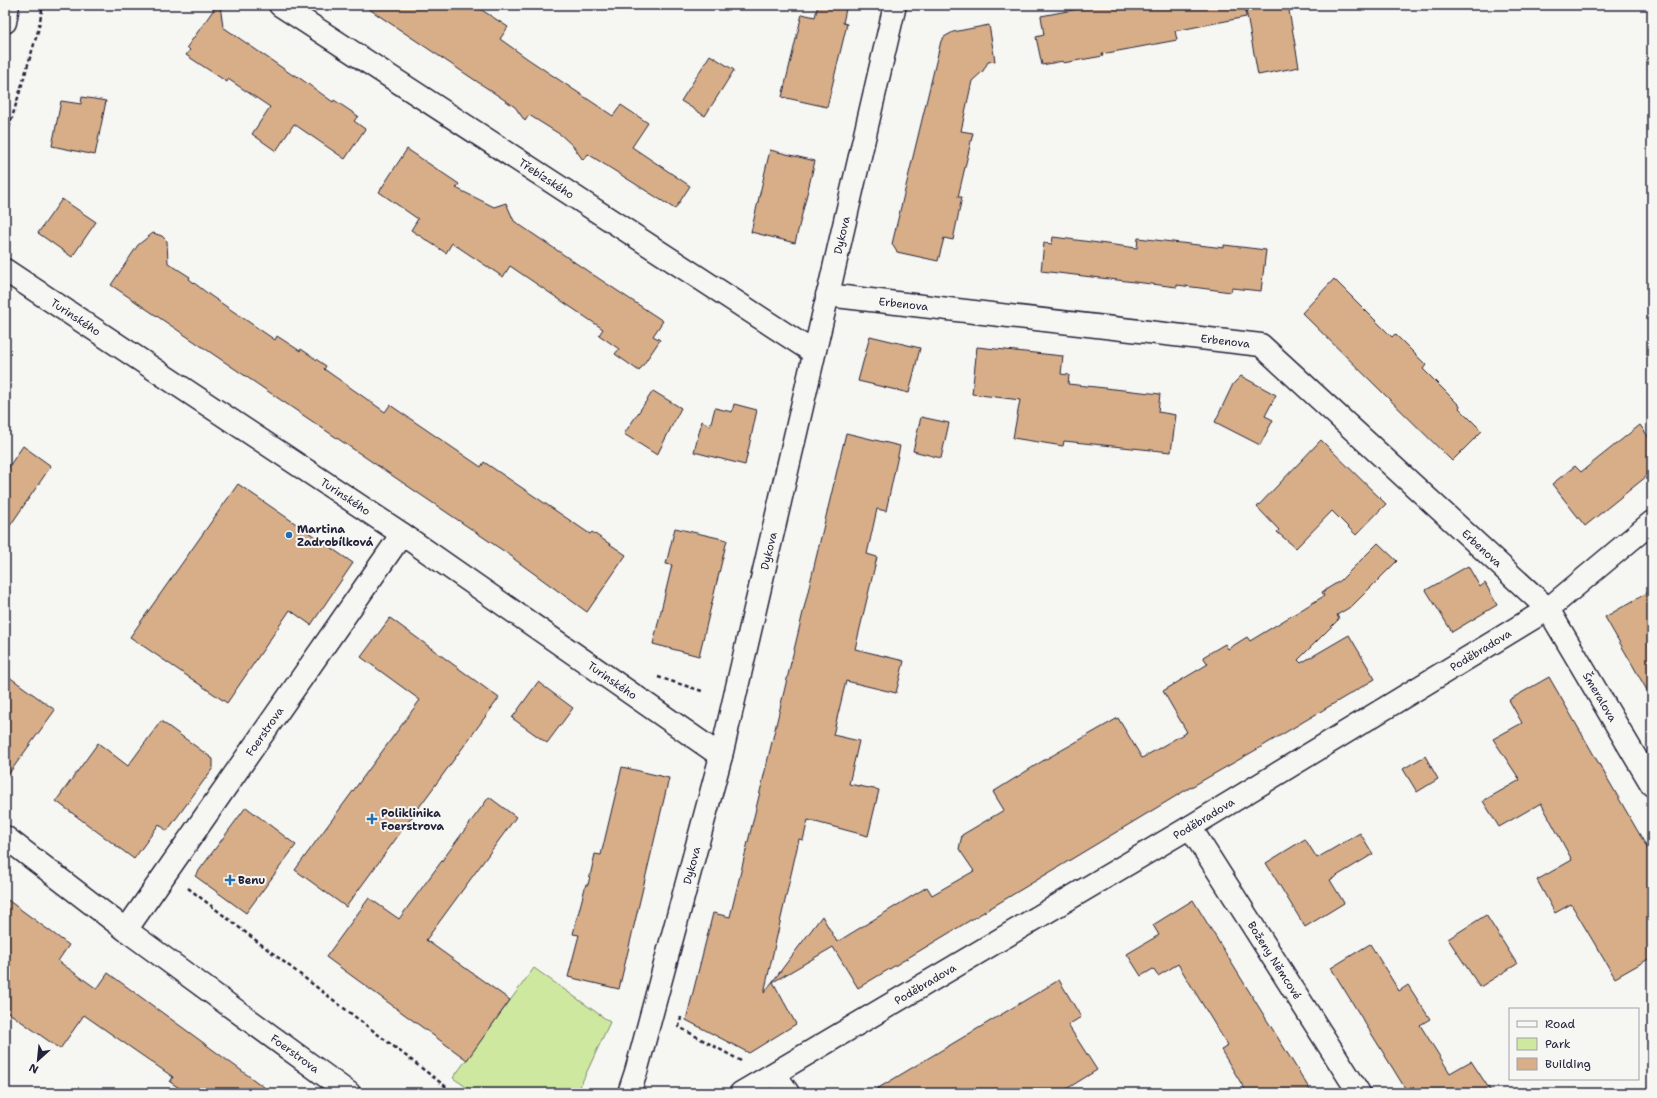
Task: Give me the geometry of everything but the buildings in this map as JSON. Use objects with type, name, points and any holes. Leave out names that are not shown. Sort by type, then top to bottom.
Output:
[{"type":"street","points":[[5,22],[8,5]]},
{"type":"street","name":"Třebízského","points":[[280,5],[813,352]]},
{"type":"street","name":"Dykova","points":[[629,1093],[636,1072],[721,756],[813,352],[895,5]]},
{"type":"street","name":"Turinského","points":[[5,270],[402,534],[721,756]]},
{"type":"street","name":"Erbenova","points":[[827,295],[1261,345],[1548,609]]},
{"type":"street","name":"Poděbradova","points":[[741,1093],[1190,827],[1548,609],[1652,522]]},
{"type":"street","name":"Foerstrova","points":[[126,930],[402,534]]},
{"type":"street","name":"Šmeralova","points":[[1548,609],[1652,785]]},
{"type":"street","name":"Boženy Němcové","points":[[1190,827],[1359,1093]]},
{"type":"street","name":"Foerstrova","points":[[5,838],[126,930],[349,1093]]},
{"type":"street","points":[[775,1074],[788,1093]]},
{"type":"path","points":[[5,141],[38,31],[43,5]]},
{"type":"path","points":[[166,872],[454,1093]]},
{"type":"path","points":[[682,1012],[679,1027],[741,1060],[743,1066]]},
{"type":"green space","points":[[534,968],[610,1022],[577,1093],[475,1093],[453,1078]]},
{"type":"place","name":"Martina Zadrobílková","points":[[289,535]]},
{"type":"place","name":"Poliklinika Foerstrova","points":[[372,819]]},
{"type":"place","name":"Benu","points":[[230,880]]}]
